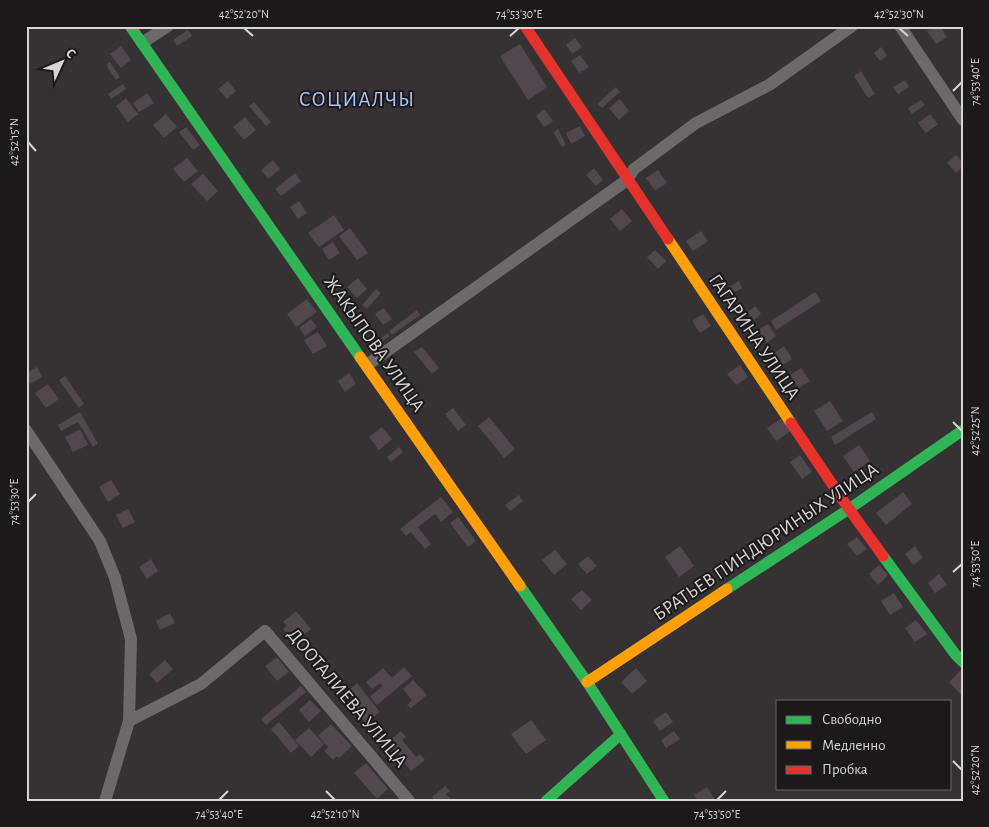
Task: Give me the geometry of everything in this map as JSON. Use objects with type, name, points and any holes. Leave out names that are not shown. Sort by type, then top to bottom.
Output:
[{"type":"street","name":"ЖАКЫПОВА УЛИЦА","points":[[130,26],[368,365],[587,682],[664,801]]},
{"type":"street","points":[[142,43],[168,26]]},
{"type":"street","name":"ГАГАРИНА УЛИЦА","points":[[525,26],[849,509],[955,654],[963,662]]},
{"type":"street","points":[[368,365],[627,180],[634,169],[696,123],[769,85],[852,26]]},
{"type":"street","points":[[900,26],[963,120]]},
{"type":"street","points":[[26,430],[100,541],[115,578],[131,639],[128,722],[105,801]]},
{"type":"street","name":"БРАТЬЕВ ПИНДЮРИНЫХ УЛИЦА","points":[[587,682],[849,509],[963,430]]},
{"type":"street","name":"ДООТАЛИЕВА УЛИЦА","points":[[128,722],[201,684],[265,631],[409,801]]},
{"type":"street","points":[[546,801],[621,734]]},
{"type":"building","points":[[934,26],[940,26],[947,37],[936,44],[927,31]]},
{"type":"building","points":[[188,30],[192,36],[177,46],[173,40]]},
{"type":"building","points":[[575,38],[582,47],[572,54],[566,45]]},
{"type":"building","points":[[520,44],[547,87],[528,100],[500,56]]},
{"type":"building","points":[[121,46],[131,60],[121,68],[110,54]]},
{"type":"building","points":[[881,47],[887,56],[880,61],[874,53]]},
{"type":"building","points":[[580,55],[589,67],[579,73],[571,61]]},
{"type":"building","points":[[110,62],[120,77],[116,80],[106,65]]},
{"type":"building","points":[[861,71],[875,94],[868,98],[854,76]]},
{"type":"building","points":[[905,80],[909,87],[898,94],[893,87]]},
{"type":"building","points":[[228,81],[236,91],[227,99],[218,89]]},
{"type":"building","points":[[123,84],[126,89],[111,99],[108,94]]},
{"type":"building","points":[[616,87],[620,92],[602,108],[597,104]]},
{"type":"building","points":[[147,93],[154,103],[139,112],[133,103]]},
{"type":"building","points":[[126,98],[138,114],[128,122],[116,106]]},
{"type":"building","points":[[620,99],[629,111],[619,120],[609,108]]},
{"type":"building","points":[[921,100],[925,105],[912,114],[908,108]]},
{"type":"building","points":[[254,102],[271,122],[266,126],[249,106]]},
{"type":"building","points":[[544,109],[553,121],[544,127],[536,116]]},
{"type":"building","points":[[166,114],[177,127],[164,138],[153,125]]},
{"type":"building","points":[[930,114],[938,124],[926,133],[918,123]]},
{"type":"building","points":[[245,117],[256,130],[244,140],[233,127]]},
{"type":"building","points":[[580,126],[585,136],[571,144],[566,133]]},
{"type":"building","points":[[186,127],[200,145],[193,150],[179,132]]},
{"type":"building","points":[[558,129],[566,145],[562,147],[553,132]]},
{"type":"building","points":[[956,155],[963,162],[963,166],[956,173],[947,163]]},
{"type":"building","points":[[187,158],[198,171],[184,182],[173,169]]},
{"type":"building","points":[[273,160],[280,169],[268,179],[261,170]]},
{"type":"building","points":[[594,168],[603,180],[596,186],[586,175]]},
{"type":"building","points":[[658,170],[667,183],[655,191],[646,178]]},
{"type":"building","points":[[295,173],[301,181],[281,196],[275,189]]},
{"type":"building","points":[[203,174],[218,191],[207,201],[191,184]]},
{"type":"building","points":[[299,201],[307,213],[298,219],[290,207]]},
{"type":"building","points":[[622,209],[632,221],[620,231],[610,219]]},
{"type":"building","points":[[334,215],[344,230],[319,247],[308,233]]},
{"type":"building","points":[[350,228],[368,253],[357,260],[339,236]]},
{"type":"building","points":[[701,231],[708,241],[693,251],[686,241]]},
{"type":"building","points":[[333,242],[340,253],[329,260],[322,249]]},
{"type":"building","points":[[655,250],[666,261],[658,269],[647,257]]},
{"type":"building","points":[[358,278],[367,289],[357,298],[347,287]]},
{"type":"building","points":[[739,281],[742,288],[732,294],[729,287]]},
{"type":"building","points":[[376,289],[381,293],[367,309],[362,305]]},
{"type":"building","points":[[815,292],[821,301],[776,330],[771,321]]},
{"type":"building","points":[[307,299],[317,312],[296,327],[287,314]]},
{"type":"building","points":[[755,306],[761,314],[754,320],[748,312]]},
{"type":"building","points":[[384,308],[392,319],[383,325],[375,314]]},
{"type":"building","points":[[417,310],[420,315],[392,335],[389,331]]},
{"type":"building","points":[[703,314],[711,326],[700,333],[692,321]]},
{"type":"building","points":[[311,319],[317,327],[305,336],[299,328]]},
{"type":"building","points":[[768,324],[776,336],[767,343],[758,330]]},
{"type":"building","points":[[318,332],[327,346],[313,354],[304,340]]},
{"type":"building","points":[[388,333],[390,336],[381,342],[379,339]]},
{"type":"building","points":[[784,346],[792,359],[783,365],[774,353]]},
{"type":"building","points":[[422,347],[439,368],[432,374],[414,352]]},
{"type":"building","points":[[740,365],[748,377],[736,385],[727,374]]},
{"type":"building","points":[[37,367],[42,377],[30,384],[26,373]]},
{"type":"building","points":[[801,368],[810,381],[799,388],[790,375]]},
{"type":"building","points":[[349,373],[356,384],[345,392],[338,381]]},
{"type":"building","points":[[65,376],[84,404],[79,408],[59,380]]},
{"type":"building","points":[[48,384],[59,399],[46,408],[35,393]]},
{"type":"building","points":[[830,401],[843,421],[827,431],[814,411]]},
{"type":"building","points":[[453,408],[466,425],[458,431],[445,414]]},
{"type":"building","points":[[80,412],[98,444],[93,447],[78,422],[61,431],[58,425]]},
{"type":"building","points":[[872,412],[876,419],[835,445],[831,437]]},
{"type":"building","points":[[489,417],[515,449],[504,458],[478,426]]},
{"type":"building","points":[[782,418],[791,431],[776,441],[767,428]]},
{"type":"building","points":[[382,427],[392,439],[379,450],[369,437]]},
{"type":"building","points":[[80,429],[88,445],[73,452],[65,437]]},
{"type":"building","points":[[859,445],[870,461],[854,472],[843,456]]},
{"type":"building","points":[[399,447],[403,452],[391,462],[387,457]]},
{"type":"building","points":[[800,455],[812,472],[802,479],[790,462]]},
{"type":"building","points":[[111,480],[120,494],[108,502],[99,487]]},
{"type":"building","points":[[903,492],[912,504],[886,525],[876,513]]},
{"type":"building","points":[[519,495],[523,501],[510,511],[505,505]]},
{"type":"building","points":[[441,497],[453,512],[441,522],[435,514],[418,527],[431,544],[425,549],[411,532],[406,536],[400,529]]},
{"type":"building","points":[[128,509],[135,522],[123,528],[116,515]]},
{"type":"building","points":[[458,517],[476,541],[468,547],[450,523]]},
{"type":"building","points":[[857,537],[867,549],[857,556],[847,544]]},
{"type":"building","points":[[680,546],[694,566],[679,577],[665,557]]},
{"type":"building","points":[[915,546],[923,558],[913,565],[905,554]]},
{"type":"building","points":[[555,550],[567,564],[554,575],[542,560]]},
{"type":"building","points":[[588,556],[597,566],[587,574],[578,564]]},
{"type":"building","points":[[151,559],[158,571],[147,579],[139,567]]},
{"type":"building","points":[[879,565],[888,575],[878,585],[869,574]]},
{"type":"building","points":[[939,574],[947,585],[935,593],[928,583]]},
{"type":"building","points":[[582,590],[592,600],[581,610],[571,599]]},
{"type":"building","points":[[894,593],[903,607],[890,615],[881,601]]},
{"type":"building","points":[[296,611],[311,629],[298,639],[291,631],[287,634],[283,629],[287,626],[283,622]]},
{"type":"building","points":[[170,613],[175,623],[160,630],[156,621]]},
{"type":"building","points":[[916,620],[927,634],[915,642],[905,628]]},
{"type":"building","points":[[277,657],[289,672],[277,681],[265,666]]},
{"type":"building","points":[[165,660],[173,669],[157,683],[149,674]]},
{"type":"building","points":[[404,667],[412,676],[377,705],[370,696],[383,686],[380,683],[372,689],[366,682],[383,668],[392,678]]},
{"type":"building","points":[[636,668],[647,681],[632,694],[621,682]]},
{"type":"building","points":[[960,671],[963,673],[963,693],[961,695],[949,682]]},
{"type":"building","points":[[413,680],[427,695],[411,708],[407,705],[412,700],[403,689]]},
{"type":"building","points":[[357,683],[380,712],[366,723],[343,695]]},
{"type":"building","points":[[301,686],[306,692],[266,725],[261,719]]},
{"type":"building","points":[[310,700],[321,711],[309,722],[299,710]]},
{"type":"building","points":[[666,712],[673,722],[660,731],[653,721]]},
{"type":"building","points":[[531,720],[546,740],[526,754],[511,734]]},
{"type":"building","points":[[279,722],[299,746],[291,753],[271,729]]},
{"type":"building","points":[[331,724],[352,746],[339,758],[337,756],[333,760],[324,751],[328,747],[318,736]]},
{"type":"building","points":[[309,728],[324,744],[311,757],[295,740]]},
{"type":"building","points":[[401,731],[406,737],[402,740],[416,757],[420,754],[425,760],[411,771],[388,742]]},
{"type":"building","points":[[674,731],[680,739],[666,748],[661,740]]},
{"type":"building","points":[[366,763],[388,789],[377,799],[354,773]]},
{"type":"building","points":[[445,786],[450,791],[446,794],[452,801],[435,801],[432,797]]},
{"type":"building","points":[[707,787],[716,801],[698,801],[694,795]]},
{"type":"traffic: fast","points":[[130,26],[360,357]]},
{"type":"traffic: fast","points":[[727,589],[849,509],[963,430]]},
{"type":"traffic: fast","points":[[883,556],[955,654],[963,662]]},
{"type":"traffic: fast","points":[[520,586],[587,682],[664,801]]},
{"type":"traffic: fast","points":[[546,801],[621,734]]},
{"type":"traffic: slow","points":[[668,239],[791,423]]},
{"type":"traffic: slow","points":[[360,357],[520,586]]},
{"type":"traffic: slow","points":[[587,682],[727,589]]},
{"type":"traffic: jam","points":[[525,26],[668,239]]},
{"type":"traffic: jam","points":[[791,423],[883,556]]},
{"type":"district","name":"СОЦИАЛЧЫ","points":[[357,99]]}]
